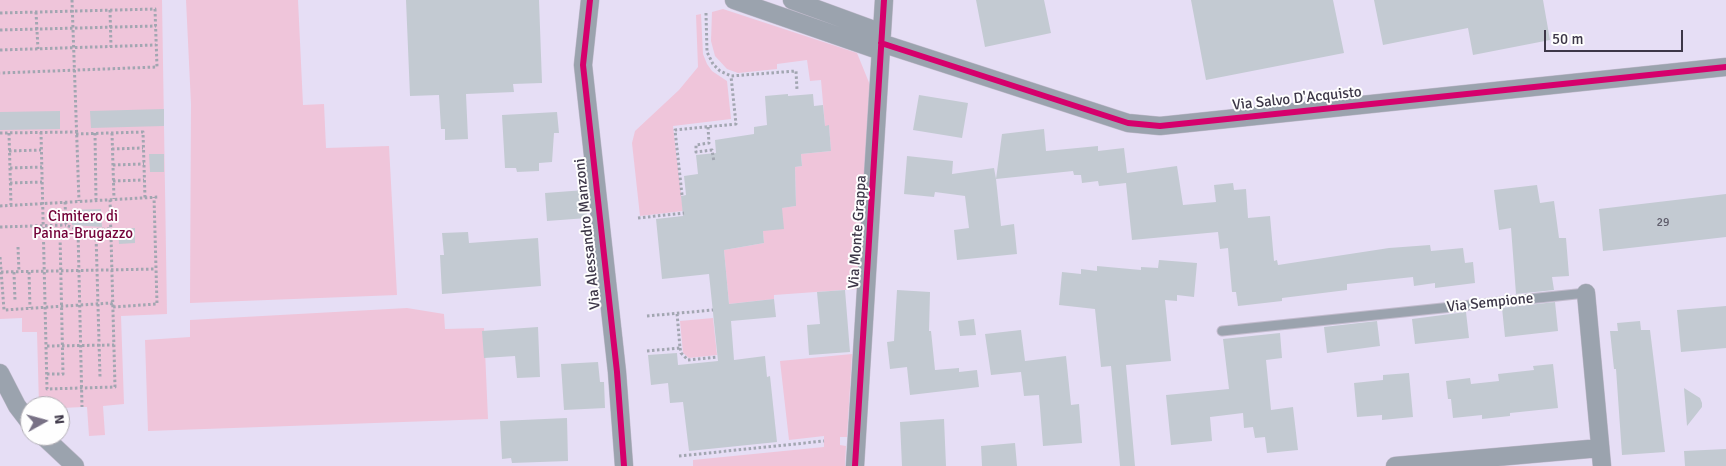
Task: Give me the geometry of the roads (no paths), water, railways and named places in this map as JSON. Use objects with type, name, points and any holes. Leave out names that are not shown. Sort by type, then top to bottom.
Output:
[{"type":"street","name":"Via Alessandro Manzoni","points":[[590,0],[583,65],[617,372],[624,466]]},
{"type":"street","name":"Via Salvo D'Acquisto","points":[[734,0],[881,42],[1128,123],[1160,126],[1726,67]]},
{"type":"street","name":"Via Salvo D'Acquisto","points":[[792,0],[881,42]]},
{"type":"street","name":"Via Monte Grappa","points":[[855,466],[884,0]]},
{"type":"street","name":"Via Sempione","points":[[1586,293],[1601,457]]},
{"type":"street","points":[[0,373],[20,410]]},
{"type":"street","points":[[53,446],[75,466]]},
{"type":"street","points":[[1395,466],[1601,457]]},
{"type":"lane","name":"Via Sempione","points":[[1222,331],[1586,293]]},
{"type":"park label","name":"Cimitero di Paina-Brugazzo","points":[[83,226]]}]
